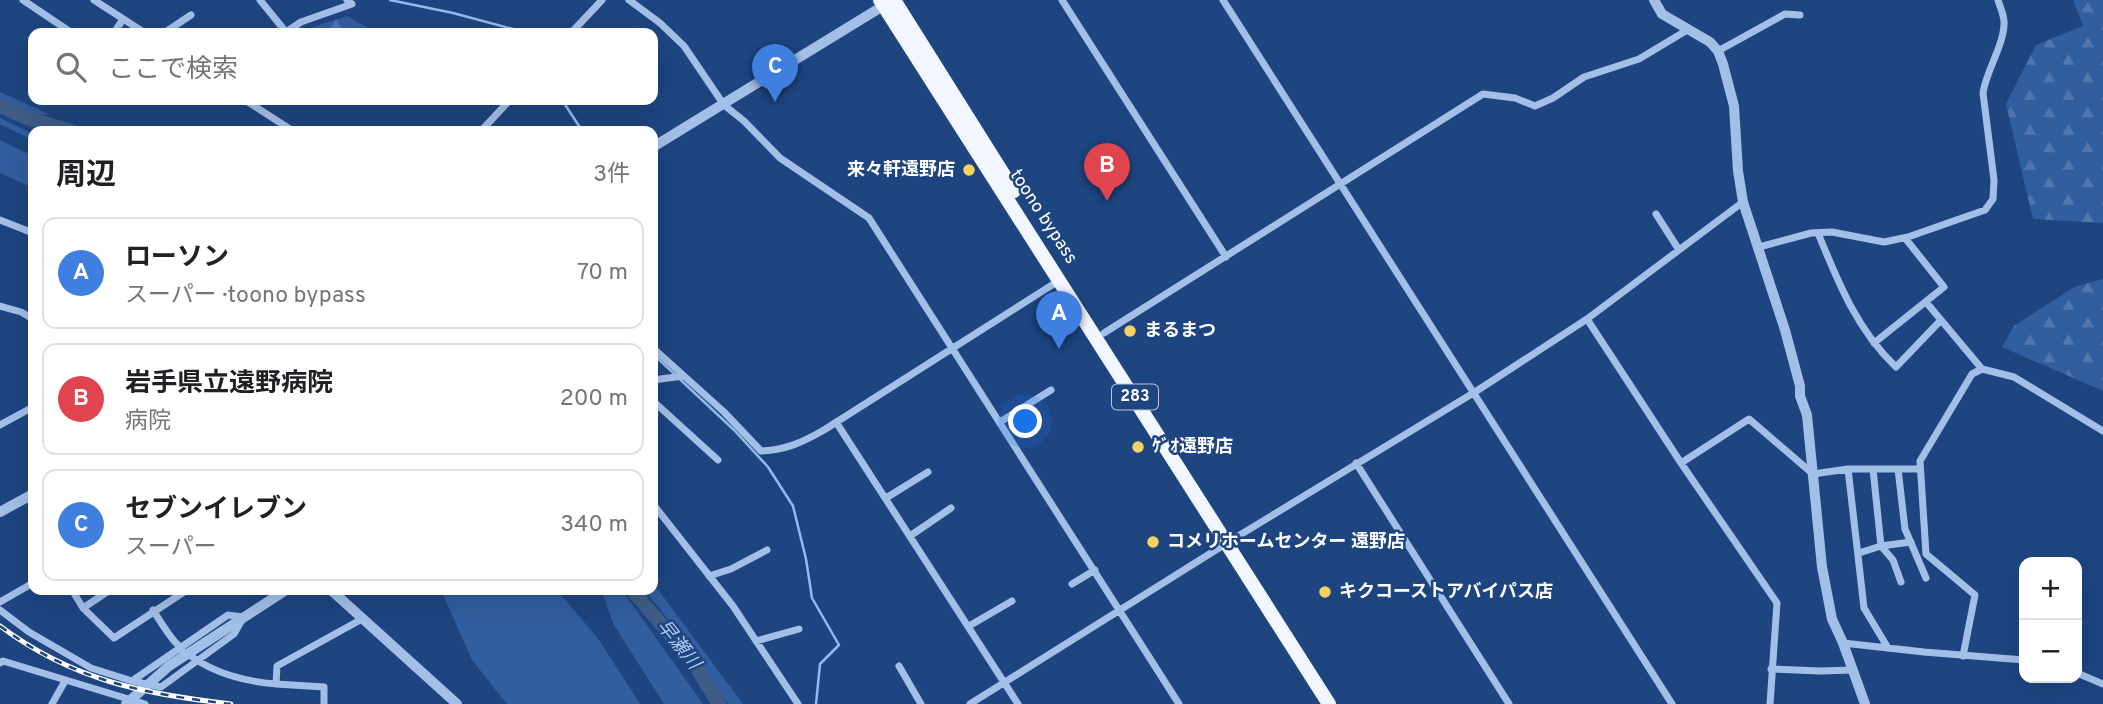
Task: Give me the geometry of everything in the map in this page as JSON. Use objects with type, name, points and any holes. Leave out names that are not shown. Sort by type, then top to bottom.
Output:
[{"type":"highway","name":"toono bypass","points":[[888,1],[1060,280],[1340,704]]},
{"type":"highway","name":"toono bypass","points":[[888,1],[1104,333],[1329,704]]},
{"type":"street","points":[[23,0],[65,28]]},
{"type":"street","points":[[94,0],[137,28]]},
{"type":"street","points":[[260,0],[282,28]]},
{"type":"street","points":[[292,28],[352,4],[347,0]]},
{"type":"street","points":[[576,28],[602,0]]},
{"type":"street","points":[[629,0],[660,23],[684,47],[724,104],[780,158],[869,218],[1179,704]]},
{"type":"street","points":[[1062,0],[1226,257]]},
{"type":"street","points":[[1223,0],[1672,704]]},
{"type":"street","points":[[1654,0],[1662,14],[1710,41],[1718,51],[1734,106],[1743,202],[1759,247],[1807,415],[1822,567],[1832,619],[1865,704]]},
{"type":"street","points":[[1759,247],[1832,232],[1884,242],[1905,238],[1985,210],[1993,199],[1994,180],[1983,93],[1984,80],[2004,27],[1998,0]]},
{"type":"street","points":[[658,144],[888,1]]},
{"type":"street","points":[[1718,51],[1785,14],[1800,15]]},
{"type":"street","points":[[172,28],[191,15]]},
{"type":"street","points":[[117,28],[123,19]]},
{"type":"street","points":[[1104,333],[1483,94],[1515,99],[1535,106],[1553,98],[1584,77],[1639,59],[1690,29]]},
{"type":"street","points":[[253,105],[285,126]]},
{"type":"street","points":[[486,126],[505,105]]},
{"type":"street","points":[[970,704],[1231,540],[1475,392],[1587,319],[1743,202]]},
{"type":"street","points":[[1656,214],[1679,250]]},
{"type":"street","points":[[0,220],[28,231]]},
{"type":"street","points":[[1818,233],[1841,290],[1874,343],[1896,367],[1941,320]]},
{"type":"street","points":[[1874,343],[1944,286],[1905,238]]},
{"type":"street","points":[[658,353],[724,412],[761,451],[780,450],[796,445],[836,422],[1060,280]]},
{"type":"street","points":[[1926,302],[1982,369],[2014,377],[2103,431]]},
{"type":"street","points":[[0,306],[28,316]]},
{"type":"street","points":[[1587,319],[1777,603],[1770,704]]},
{"type":"street","points":[[1963,656],[1975,594],[1926,554],[1920,461],[1972,374],[1982,369]]},
{"type":"street","points":[[658,379],[683,376]]},
{"type":"street","points":[[1000,422],[1051,390]]},
{"type":"street","points":[[658,406],[718,460]]},
{"type":"street","points":[[0,425],[28,410]]},
{"type":"street","points":[[1681,463],[1749,419],[1813,474]]},
{"type":"street","points":[[836,422],[1018,704]]},
{"type":"street","points":[[1356,463],[1509,704]]},
{"type":"street","points":[[1813,474],[1848,468],[1920,469]]},
{"type":"street","points":[[1848,468],[1864,608],[1888,648]]},
{"type":"street","points":[[1873,469],[1881,546],[1893,559],[1902,582]]},
{"type":"street","points":[[1898,469],[1905,529],[1926,578]]},
{"type":"street","points":[[886,498],[928,472]]},
{"type":"street","points":[[0,512],[28,497]]},
{"type":"street","points":[[910,536],[951,508]]},
{"type":"street","points":[[658,510],[756,641],[798,704]]},
{"type":"street","points":[[1859,553],[1881,546],[1911,542]]},
{"type":"street","points":[[709,576],[731,569],[768,550]]},
{"type":"street","points":[[1072,584],[1095,570]]},
{"type":"street","points":[[0,602],[28,586]]},
{"type":"street","points":[[75,595],[83,608],[114,638],[178,595]]},
{"type":"street","points":[[83,608],[102,595]]},
{"type":"street","points":[[126,704],[169,666],[278,595]]},
{"type":"street","points":[[336,595],[457,704]]},
{"type":"street","points":[[969,626],[1012,601]]},
{"type":"street","points":[[0,610],[29,632],[91,668],[161,687],[234,634],[244,617]]},
{"type":"street","points":[[153,610],[181,647],[198,661],[248,682],[324,687],[324,704]]},
{"type":"street","points":[[132,681],[228,615],[244,617]]},
{"type":"street","points":[[276,684],[277,666],[362,619]]},
{"type":"street","points":[[756,641],[799,629]]},
{"type":"street","points":[[1843,643],[2019,660]]},
{"type":"street","points":[[0,663],[3,661],[145,704]]},
{"type":"street","points":[[899,666],[921,704]]},
{"type":"street","points":[[1771,668],[1853,670]]},
{"type":"street","points":[[2082,675],[2103,684]]},
{"type":"street","points":[[52,704],[65,681]]},
{"type":"green space","points":[[2073,0],[2103,0],[2103,223],[2033,219],[2006,104],[2036,45],[2083,26]]},
{"type":"green space","points":[[347,16],[368,28],[311,28]]},
{"type":"green space","points":[[0,92],[51,115],[22,113],[0,101]]},
{"type":"green space","points":[[0,118],[28,132],[28,138],[0,124]]},
{"type":"green space","points":[[0,140],[28,154],[28,186],[0,173]]},
{"type":"green space","points":[[2103,279],[2103,391],[2002,347],[2014,326],[2074,287]]},
{"type":"green space","points":[[658,590],[743,704],[728,704],[681,635],[648,595],[658,595]]},
{"type":"green space","points":[[443,595],[561,595],[599,640],[640,704],[507,704],[472,660]]},
{"type":"green space","points":[[603,595],[626,595],[703,704],[664,704],[614,625]]},
{"type":"waterway","points":[[390,0],[509,28]]},
{"type":"waterway","points":[[565,105],[579,126]]},
{"type":"waterway","name":"早瀬川","points":[[0,106],[54,126]]},
{"type":"waterway","points":[[658,359],[734,430],[768,467],[793,506],[812,598],[839,645],[820,664],[816,704]]},
{"type":"waterway","name":"早瀬川","points":[[636,595],[697,666],[719,704]]},
{"type":"railway","points":[[0,626],[54,660],[110,682],[168,695],[231,704]]},
{"type":"place","name":"セブンイレブン","points":[[775,102]]},
{"type":"place","name":"来々軒遠野店","points":[[969,170]]},
{"type":"place","name":"岩手県立遠野病院","points":[[1107,201]]},
{"type":"place","name":"まるまつ","points":[[1130,331]]},
{"type":"place","name":"ローソン","points":[[1059,349]]},
{"type":"place","name":"ｹﾞｵ遠野店","points":[[1138,447]]},
{"type":"place","name":"コメリホームセンター 遠野店","points":[[1153,542]]},
{"type":"place","name":"キクコーストアバイパス店","points":[[1325,592]]}]
